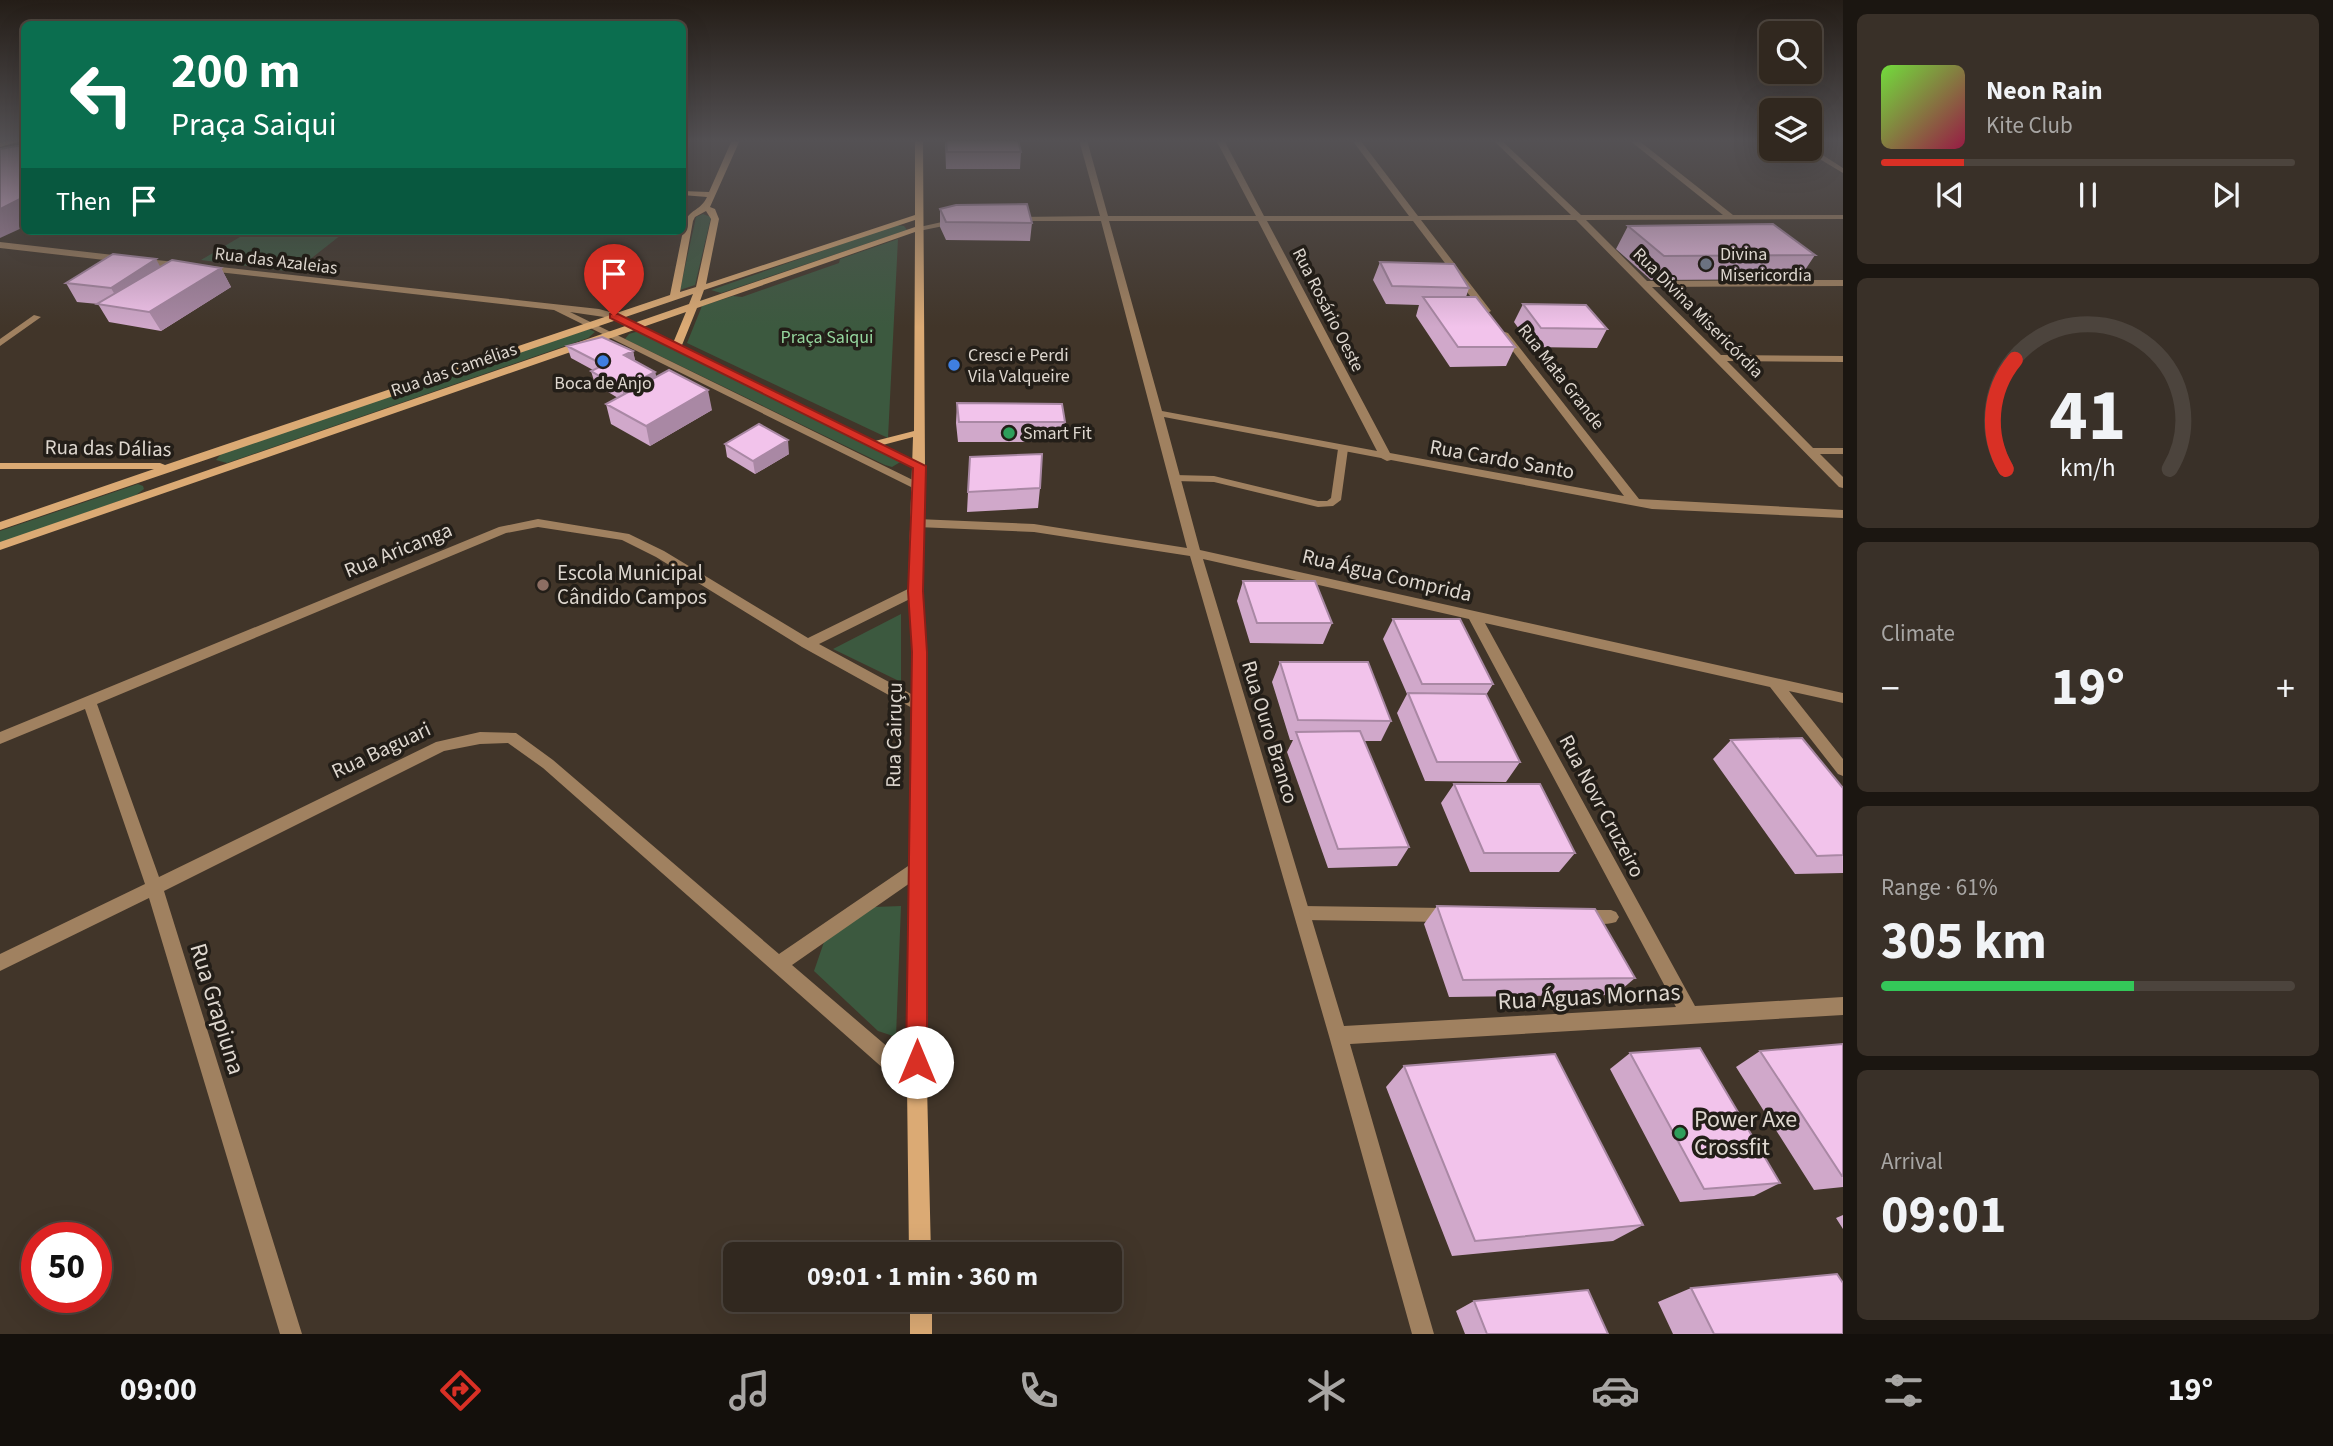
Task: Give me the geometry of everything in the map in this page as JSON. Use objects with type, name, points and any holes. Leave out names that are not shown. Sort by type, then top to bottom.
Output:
[{"type":"street","points":[[674,297],[689,220],[692,215],[706,208],[709,202]]},
{"type":"street","name":"Rua Cairuçu","points":[[919,202],[919,466],[915,591],[919,652],[917,1085],[920,1242]]},
{"type":"street","name":"Rua Ouro Branco","points":[[1100,202],[1195,553],[1339,1035],[1423,1334]]},
{"type":"street","name":"Rua Rosário Oeste","points":[[1254,202],[1387,458]]},
{"type":"street","name":"Rua Mata Grande","points":[[1402,202],[1635,502]]},
{"type":"street","name":"Rua Divina Misericórdia","points":[[1562,202],[1843,484]]},
{"type":"street","points":[[1712,202],[1740,225]]},
{"type":"street","points":[[676,348],[700,288],[715,219],[712,211],[706,208]]},
{"type":"street","name":"Rua das Camélias","points":[[0,526],[589,324],[919,216]]},
{"type":"street","points":[[1002,219],[1843,217]]},
{"type":"street","points":[[919,228],[976,219]]},
{"type":"street","name":"Rua das Camélias","points":[[0,546],[919,228]]},
{"type":"street","name":"Rua das Azaleias","points":[[0,245],[584,309],[614,316]]},
{"type":"street","points":[[1776,254],[1812,283]]},
{"type":"street","points":[[1644,284],[1843,283]]},
{"type":"street","name":"Rua das Azaleias","points":[[548,305],[589,324]]},
{"type":"street","points":[[614,316],[919,466]]},
{"type":"street","points":[[589,324],[917,485]]},
{"type":"street","points":[[1719,358],[1843,359]]},
{"type":"street","points":[[745,401],[763,390]]},
{"type":"street","name":"Rua Cardo Santo","points":[[1157,413],[1387,458],[1673,508],[1843,514]]},
{"type":"street","points":[[875,444],[918,433]]},
{"type":"street","points":[[1811,451],[1843,451]]},
{"type":"street","name":"Rua das Dálias","points":[[0,466],[170,466],[215,471]]},
{"type":"street","name":"Rua Aricanga","points":[[0,738],[492,534],[538,523],[625,537],[660,554],[807,644],[919,705]]},
{"type":"street","name":"Rua Água Comprida","points":[[917,523],[1034,528],[1195,553],[1843,698]]},
{"type":"street","points":[[807,644],[915,591]]},
{"type":"street","name":"Rua Novr Cruzeiro","points":[[1474,616],[1691,1016]]},
{"type":"street","points":[[1773,681],[1843,770]]},
{"type":"street","name":"Rua Grapiuna","points":[[89,701],[154,887],[291,1334]]},
{"type":"street","name":"Rua Baguari","points":[[0,962],[441,746],[480,738],[511,737],[548,764],[917,1085]]},
{"type":"street","points":[[779,964],[918,869]]},
{"type":"street","name":"Rua Águas Mornas","points":[[1339,1035],[1843,1006]]},
{"type":"street","points":[[921,1312],[921,1334]]},
{"type":"lane","points":[[0,343],[37,317]]},
{"type":"lane","points":[[1175,478],[1214,480],[1329,504],[1336,500],[1343,449]]},
{"type":"lane","points":[[1302,913],[1461,915]]},
{"type":"lane","points":[[1570,917],[1611,918]]},
{"type":"green space","points":[[703,214],[711,217],[695,285],[680,290],[696,217]]},
{"type":"green space","points":[[896,225],[904,226],[907,230],[721,293],[711,290]]},
{"type":"green space","points":[[243,235],[341,235],[294,272],[201,260]]},
{"type":"green space","name":"Praça Saiqui","points":[[898,239],[888,438],[687,343],[702,306],[733,296],[742,297]]},
{"type":"green space","points":[[589,329],[595,332],[588,338],[227,463],[216,460],[221,454]]},
{"type":"green space","points":[[639,331],[902,461],[892,467],[885,465],[625,339],[629,334]]},
{"type":"green space","points":[[138,484],[144,489],[136,495],[0,543],[0,531]]},
{"type":"green space","points":[[901,614],[901,682],[833,649]]},
{"type":"green space","points":[[901,906],[896,1037],[878,1031],[814,971],[824,942],[874,907]]},
{"type":"building","points":[[0,202],[13,202],[0,209]]},
{"type":"building","points":[[1027,204],[1032,223],[946,222],[940,209],[956,205]]},
{"type":"building","points":[[1773,224],[1815,255],[1664,256],[1628,226]]},
{"type":"building","points":[[113,254],[156,259],[111,288],[66,283]]},
{"type":"building","points":[[172,260],[221,268],[149,312],[97,304]]},
{"type":"building","points":[[1380,262],[1454,264],[1469,288],[1392,286]]},
{"type":"building","points":[[1423,297],[1476,297],[1515,347],[1458,347]]},
{"type":"building","points":[[1523,304],[1586,305],[1607,329],[1541,328]]},
{"type":"building","points":[[602,337],[633,351],[624,355],[655,372],[622,389],[591,371],[604,365],[567,346]]},
{"type":"building","points":[[669,370],[708,390],[646,426],[606,404]]},
{"type":"building","points":[[957,403],[1062,404],[1065,422],[959,422]]},
{"type":"building","points":[[759,424],[788,440],[753,461],[725,444]]},
{"type":"building","points":[[1042,454],[1040,488],[968,492],[970,457]]},
{"type":"building","points":[[1243,581],[1315,581],[1332,623],[1257,623]]},
{"type":"building","points":[[1393,619],[1460,619],[1493,684],[1422,684]]},
{"type":"building","points":[[1280,662],[1368,662],[1391,721],[1298,720]]},
{"type":"building","points":[[1408,693],[1486,694],[1520,762],[1437,762]]},
{"type":"building","points":[[1360,731],[1409,847],[1338,849],[1296,732]]},
{"type":"building","points":[[1802,738],[1843,788],[1843,855],[1817,856],[1731,740]]},
{"type":"building","points":[[1454,784],[1540,784],[1575,853],[1484,853]]},
{"type":"building","points":[[1437,906],[1595,909],[1635,978],[1463,980]]},
{"type":"building","points":[[1843,1044],[1843,1176],[1842,1176],[1760,1051]]},
{"type":"building","points":[[1700,1048],[1780,1183],[1704,1189],[1630,1053]]},
{"type":"building","points":[[1555,1054],[1643,1225],[1475,1241],[1404,1066]]},
{"type":"building","points":[[1837,1274],[1843,1283],[1843,1334],[1714,1334],[1691,1288]]},
{"type":"building","points":[[1588,1290],[1608,1334],[1487,1334],[1474,1301]]},
{"type":"place","name":"Divina Misericordia","points":[[1706,264]]},
{"type":"place","name":"Boca de Anjo","points":[[603,361]]},
{"type":"place","name":"Cresci e Perdi Vila Valqueire","points":[[954,365]]},
{"type":"place","name":"Smart Fit","points":[[1009,433]]},
{"type":"place","name":"Escola Municipal Cândido Campos","points":[[543,585]]},
{"type":"place","name":"Power Axe Crossfit","points":[[1680,1133]]},
{"type":"route","points":[[614,316],[919,466],[915,591],[919,652],[917,1062]]}]
